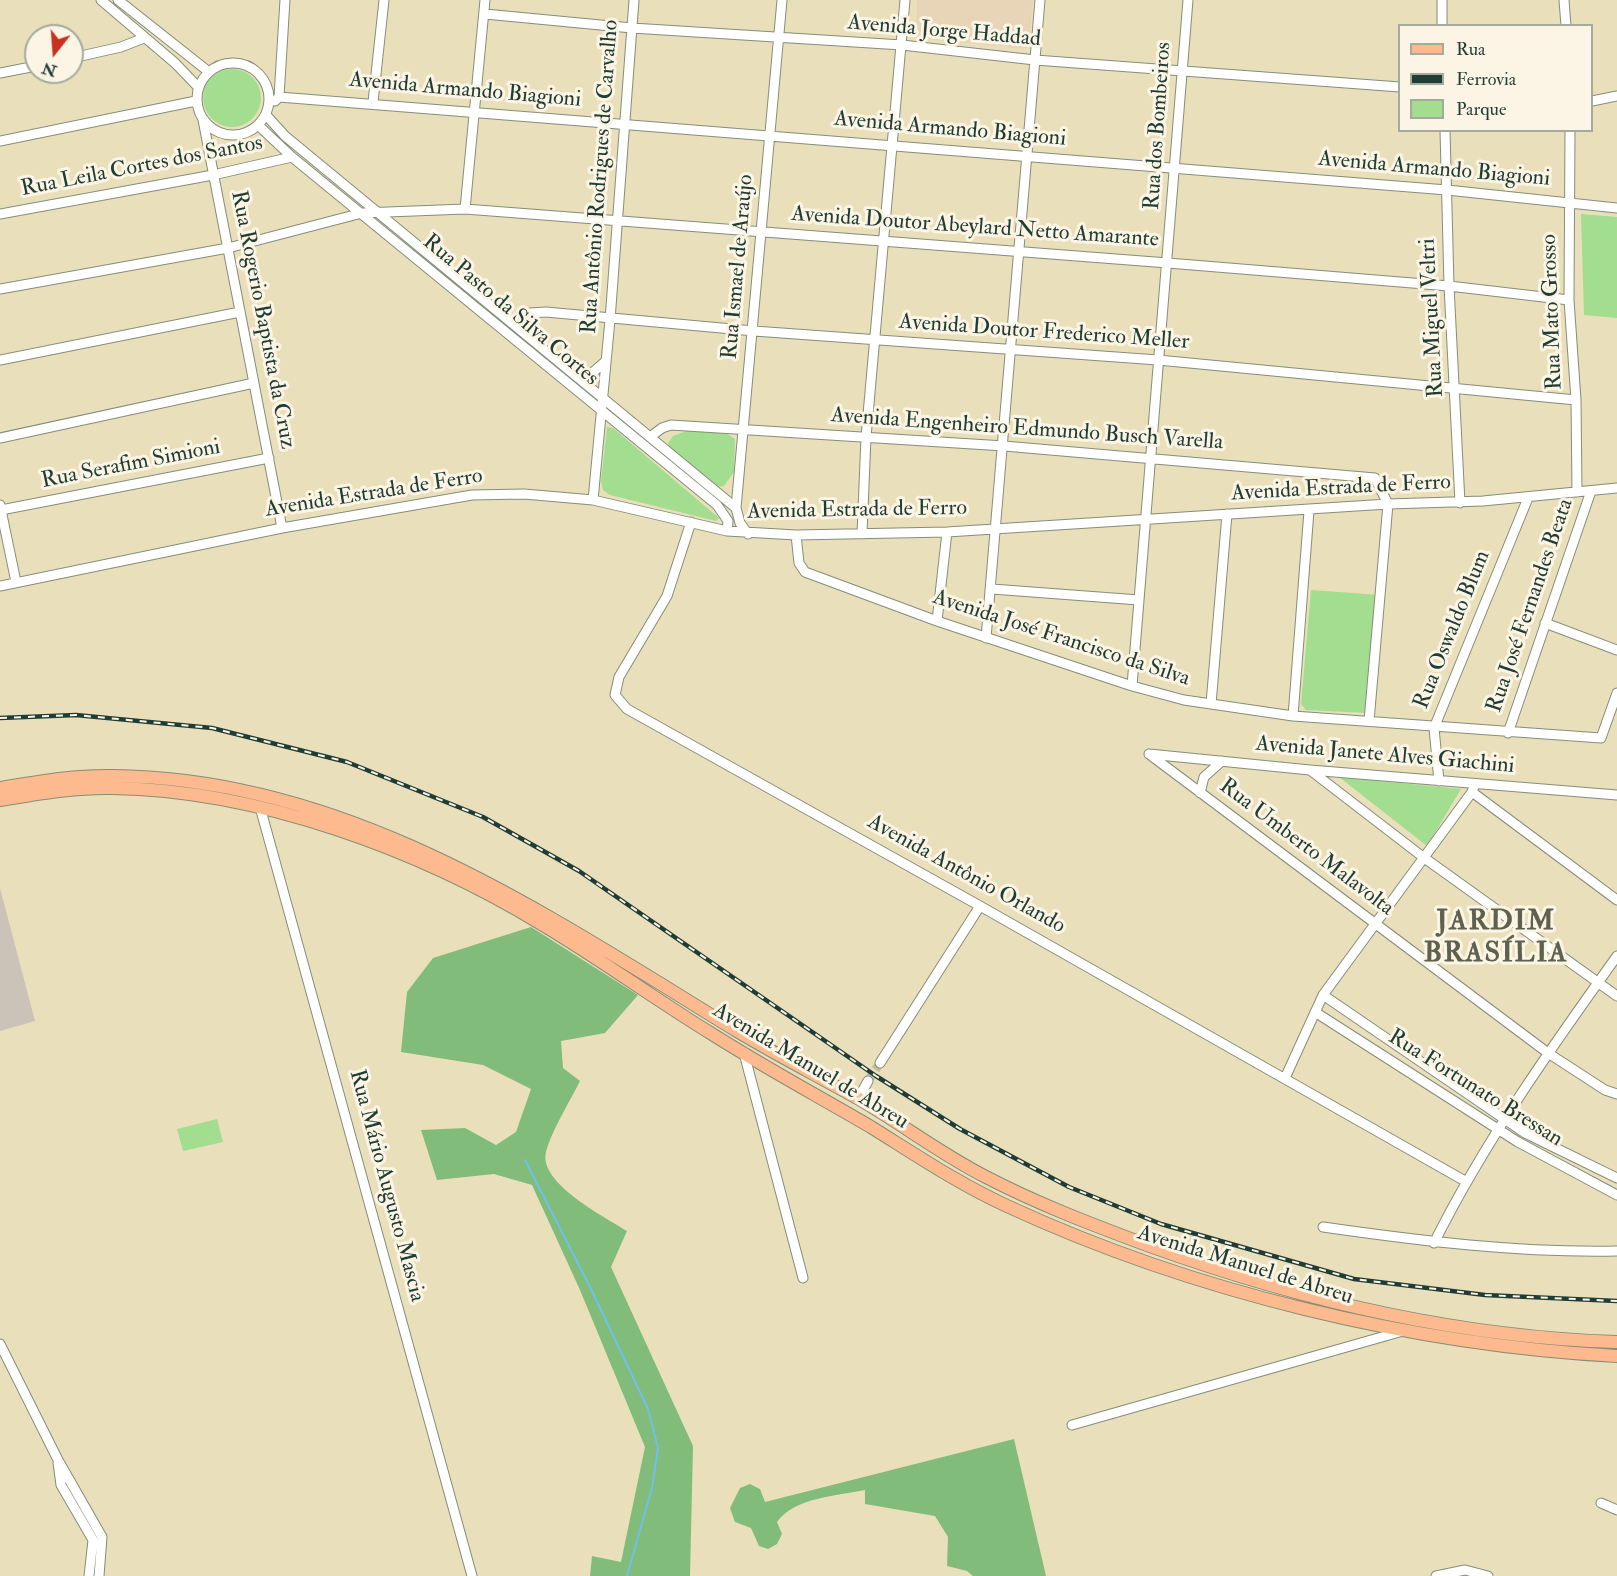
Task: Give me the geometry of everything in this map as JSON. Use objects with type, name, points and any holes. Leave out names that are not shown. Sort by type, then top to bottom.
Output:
[{"type":"main road","name":"Avenida Manuel de Abreu","points":[[0,788],[49,780],[110,776],[168,778],[217,785],[332,815],[413,846],[522,900],[741,1034],[858,1099],[993,1181],[1086,1222],[1219,1271],[1326,1302],[1390,1316],[1565,1340],[1617,1342]]},
{"type":"main road","name":"Avenida Manuel de Abreu","points":[[0,800],[53,791],[108,788],[198,794],[260,807],[349,835],[416,861],[542,924],[744,1053],[944,1174],[1006,1206],[1076,1235],[1242,1292],[1346,1320],[1503,1346],[1617,1356]]},
{"type":"street","points":[[101,0],[175,63],[198,87]]},
{"type":"street","points":[[118,0],[209,72]]},
{"type":"street","points":[[280,79],[262,77],[237,63],[227,63],[209,72],[198,87],[196,101],[203,120],[219,133],[229,135],[249,132],[258,125],[279,97],[285,0]]},
{"type":"street","points":[[373,102],[384,0]]},
{"type":"street","points":[[465,210],[485,0]]},
{"type":"street","name":"Rua Antônio Rodrigues de Carvalho","points":[[593,500],[610,320],[634,0]]},
{"type":"street","name":"Rua Ismael de Araújo","points":[[736,508],[754,331],[782,0]]},
{"type":"street","points":[[862,534],[866,437],[905,0]]},
{"type":"street","points":[[986,638],[992,589],[1040,0]]},
{"type":"street","name":"Rua dos Bombeiros","points":[[1132,686],[1188,0]]},
{"type":"street","points":[[1442,0],[1442,24]]},
{"type":"street","points":[[1564,0],[1566,24]]},
{"type":"street","name":"Avenida Jorge Haddad","points":[[485,14],[632,28],[902,45],[1035,60],[1183,72],[1398,87]]},
{"type":"street","points":[[84,55],[122,47],[144,38]]},
{"type":"street","points":[[0,73],[24,68]]},
{"type":"street","points":[[262,77],[269,98],[267,112]]},
{"type":"street","points":[[1593,101],[1617,96]]},
{"type":"street","name":"Avenida Armando Biagioni","points":[[279,97],[373,102],[1447,190],[1617,208]]},
{"type":"street","points":[[0,141],[196,101]]},
{"type":"street","name":"Rua Pasto da Silva Cortes","points":[[267,112],[285,136],[736,508]]},
{"type":"street","name":"Rua Rogerio Baptista da Cruz","points":[[203,120],[282,528]]},
{"type":"street","name":"Rua Pasto da Silva Cortes","points":[[258,125],[292,157],[717,505],[728,521],[727,531]]},
{"type":"street","name":"Rua Miguel Veltri","points":[[1445,132],[1449,286],[1460,503]]},
{"type":"street","name":"Rua Mato Grosso","points":[[1570,132],[1569,300],[1576,400],[1577,492]]},
{"type":"street","name":"Rua Leila Cortes dos Santos","points":[[0,214],[213,175],[292,157]]},
{"type":"street","name":"Avenida Doutor Abeylard Netto Amarante","points":[[0,289],[228,248],[362,213],[465,210],[1168,263],[1449,286],[1569,300]]},
{"type":"street","points":[[0,360],[240,312]]},
{"type":"street","name":"Avenida Doutor Frederico Meller","points":[[511,321],[530,313],[546,312],[610,320],[1158,360],[1576,400]]},
{"type":"street","points":[[578,378],[591,374],[606,361]]},
{"type":"street","points":[[0,438],[254,383]]},
{"type":"street","name":"Avenida Engenheiro Edmundo Busch Varella","points":[[650,437],[662,428],[671,425],[1004,446],[1375,478],[1388,504]]},
{"type":"street","name":"Rua Serafim Simioni","points":[[1,507],[268,459]]},
{"type":"street","name":"Avenida Estrada de Ferro","points":[[0,586],[282,528],[472,495],[524,494],[593,500],[727,531],[796,535],[947,531],[1309,511],[1388,504],[1460,503],[1617,488]]},
{"type":"street","name":"Rua José Fernandes Beata","points":[[1508,733],[1591,491]]},
{"type":"street","name":"Rua Oswaldo Blum","points":[[1439,781],[1434,728],[1527,498]]},
{"type":"street","points":[[1369,721],[1388,504]]},
{"type":"street","points":[[1,507],[16,582]]},
{"type":"street","points":[[736,508],[740,523],[748,534]]},
{"type":"street","points":[[1293,716],[1309,511]]},
{"type":"street","points":[[1212,704],[1227,514]]},
{"type":"street","name":"Avenida Antônio Orlando","points":[[691,522],[667,596],[619,677],[615,695],[627,709],[1465,1181]]},
{"type":"street","points":[[937,621],[947,531]]},
{"type":"street","name":"Avenida José Francisco da Silva","points":[[796,535],[799,563],[805,572],[986,638],[1132,686],[1184,700],[1293,716],[1434,728],[1601,738],[1617,693]]},
{"type":"street","points":[[992,589],[1139,600]]},
{"type":"street","points":[[1545,623],[1617,650]]},
{"type":"street","name":"Avenida Janete Alves Giachini","points":[[1149,754],[1439,781],[1474,788],[1617,795]]},
{"type":"street","name":"Rua Umberto Malavolta","points":[[1149,754],[1548,1053],[1605,1090],[1617,1094]]},
{"type":"street","points":[[1200,793],[1204,777],[1222,761]]},
{"type":"street","points":[[1310,770],[1423,857],[1597,984],[1617,996]]},
{"type":"street","points":[[1285,1078],[1323,995],[1474,788],[1617,900]]},
{"type":"street","name":"Rua Mário Augusto Mascia","points":[[260,807],[463,1535],[472,1576]]},
{"type":"street","points":[[880,1063],[980,906]]},
{"type":"street","points":[[1434,1243],[1465,1181],[1548,1053],[1617,956]]},
{"type":"street","name":"Rua Fortunato Bressan","points":[[1323,995],[1525,1133],[1617,1178]]},
{"type":"street","name":"Rua Fortunato Bressan","points":[[1315,1012],[1499,1131],[1617,1195]]},
{"type":"street","points":[[744,1053],[803,1278]]},
{"type":"street","points":[[858,1099],[868,1081]]},
{"type":"street","points":[[1323,1227],[1434,1243],[1559,1252],[1617,1251]]},
{"type":"street","points":[[1071,1425],[1405,1330]]},
{"type":"street","points":[[0,1344],[58,1460],[102,1537],[99,1576]]},
{"type":"street","points":[[58,1460],[61,1485],[93,1540],[89,1576]]},
{"type":"street","points":[[1601,1503],[1617,1510]]},
{"type":"street","points":[[1438,1575],[1465,1570],[1488,1576]]},
{"type":"shaded area","points":[[917,0],[1033,0],[1029,47],[1026,49],[916,38]]},
{"type":"shaded area","points":[[0,888],[35,1021],[0,1031]]},
{"type":"green space","points":[[232,69],[248,74],[256,82],[261,98],[256,114],[248,122],[232,127],[216,122],[208,114],[203,98],[208,82],[216,74]]},
{"type":"green space","points":[[1581,214],[1617,217],[1617,318],[1584,315]]},
{"type":"green space","points":[[607,427],[613,428],[719,518],[716,521],[610,495],[603,490],[601,481]]},
{"type":"green space","points":[[689,430],[726,433],[735,439],[734,472],[724,486],[717,487],[670,448],[668,443],[673,436]]},
{"type":"green space","points":[[1311,590],[1380,595],[1367,713],[1306,710],[1301,704]]},
{"type":"green space","points":[[1339,777],[1461,789],[1427,846]]},
{"type":"green space","points":[[531,927],[638,995],[605,1033],[561,1041],[563,1068],[580,1081],[552,1135],[546,1152],[546,1164],[562,1187],[575,1198],[627,1231],[611,1267],[693,1446],[690,1576],[590,1576],[592,1556],[621,1562],[645,1447],[580,1290],[532,1185],[494,1174],[437,1180],[421,1130],[465,1128],[496,1145],[516,1132],[531,1089],[483,1065],[401,1052],[407,992],[433,958]]},
{"type":"green space","points":[[217,1119],[223,1142],[183,1151],[177,1129]]},
{"type":"green space","points":[[1014,1439],[1046,1576],[973,1576],[967,1571],[947,1566],[948,1537],[935,1516],[865,1504],[865,1490],[817,1499],[794,1507],[777,1522],[782,1534],[777,1544],[768,1549],[759,1546],[751,1528],[735,1522],[730,1508],[740,1488],[750,1484],[760,1489],[765,1502]]},
{"type":"waterway","points":[[525,1160],[591,1289],[648,1409],[658,1448],[652,1488],[627,1576]]},
{"type":"tunnel","points":[[868,1081],[880,1063]]},
{"type":"railway","points":[[0,718],[76,715],[212,728],[347,762],[483,817],[579,871],[876,1076],[960,1129],[1069,1187],[1161,1224],[1354,1279],[1485,1295],[1617,1301]]},
{"type":"district","name":"JARDIM BRASÍLIA","points":[[1496,939]]}]
